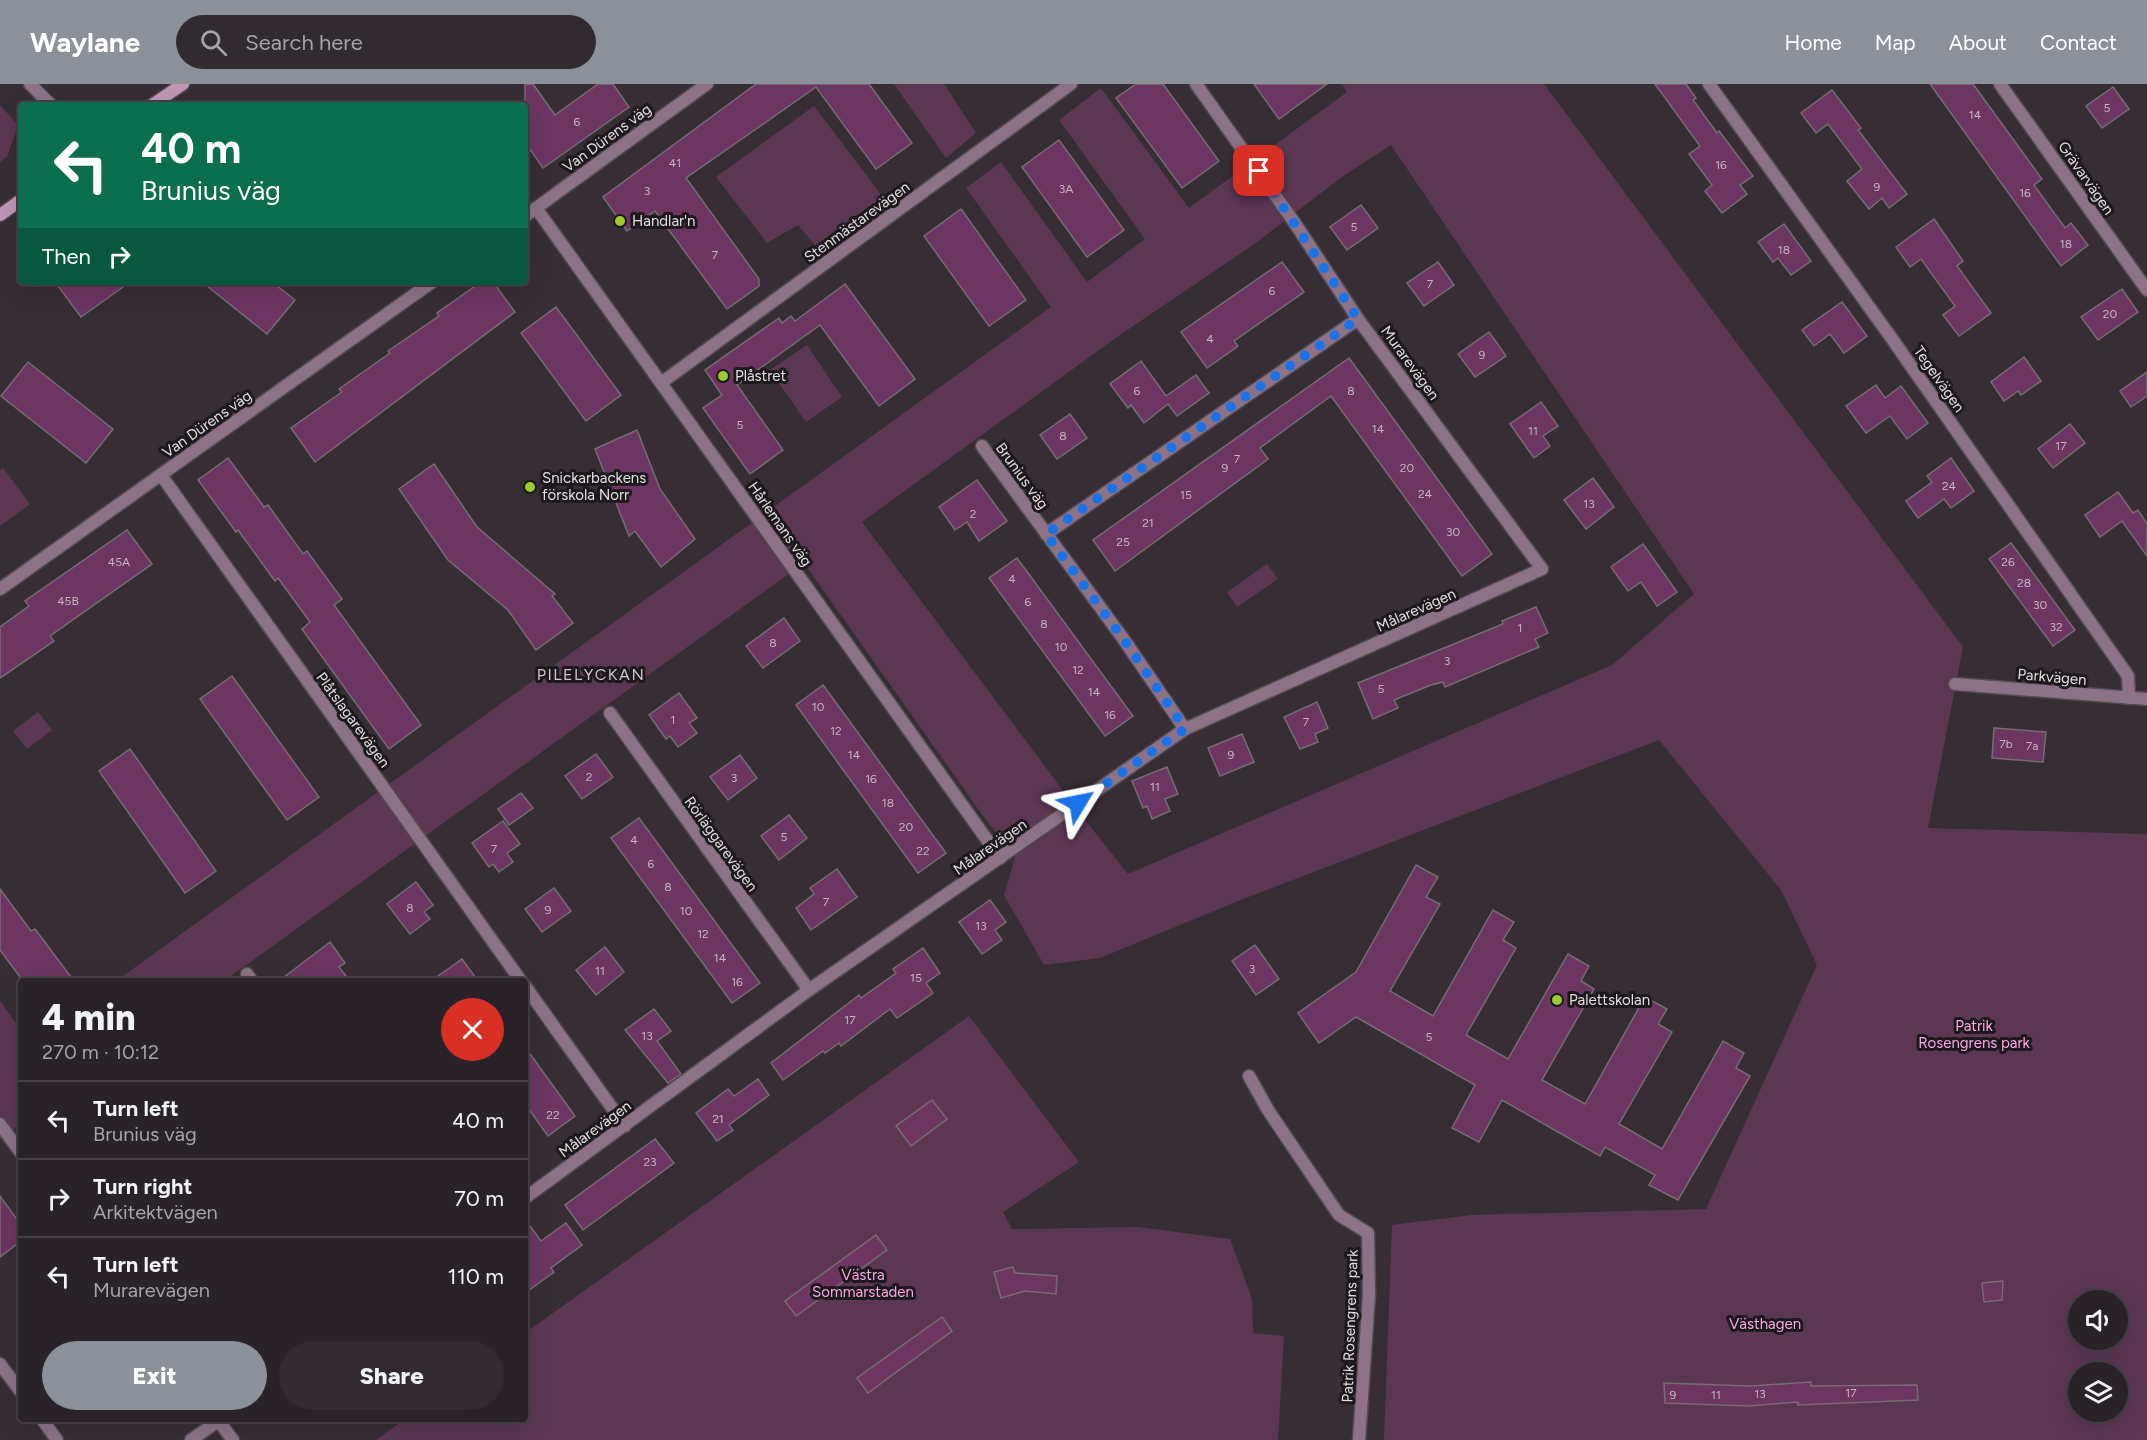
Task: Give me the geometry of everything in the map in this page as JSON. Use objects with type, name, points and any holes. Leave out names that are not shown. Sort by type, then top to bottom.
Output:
[{"type":"street","points":[[30,84],[48,102]]},
{"type":"street","points":[[156,102],[183,84]]},
{"type":"street","name":"Stenmästarevägen","points":[[661,383],[1071,84]]},
{"type":"street","name":"Murarevägen","points":[[1196,84],[1294,222],[1358,319],[1542,569]]},
{"type":"street","name":"Tegelvägen","points":[[1709,84],[1890,336],[2128,676],[2129,698]]},
{"type":"street","name":"Grävarvägen","points":[[2000,84],[2147,290]]},
{"type":"street","name":"Van Dürens väg","points":[[528,214],[704,85]]},
{"type":"street","points":[[0,215],[18,202]]},
{"type":"street","name":"Hårlemans väg","points":[[536,208],[1000,858]]},
{"type":"street","name":"Van Dürens väg","points":[[0,590],[428,285]]},
{"type":"street","points":[[1046,534],[1358,319]]},
{"type":"street","name":"Brunius väg","points":[[982,446],[1122,637],[1185,729]]},
{"type":"street","name":"Plåtslagarevägen","points":[[160,475],[519,978]]},
{"type":"street","name":"Målarevägen","points":[[528,1196],[809,990],[1185,729],[1542,569]]},
{"type":"street","name":"Parkvägen","points":[[1955,684],[2147,699]]},
{"type":"street","name":"Rörläggarevägen","points":[[610,713],[809,990]]},
{"type":"street","points":[[528,990],[625,1126]]},
{"type":"street","name":"Patrik Rosengrens park","points":[[1249,1076],[1268,1110],[1339,1215],[1368,1233],[1369,1295],[1359,1440]]},
{"type":"street","points":[[0,1124],[18,1149]]},
{"type":"street","points":[[0,1364],[18,1388]]},
{"type":"street","points":[[44,1422],[57,1440]]},
{"type":"street","points":[[191,1440],[216,1422]]},
{"type":"street","points":[[220,1422],[232,1440]]},
{"type":"green space","points":[[894,84],[944,84],[976,133],[946,158]]},
{"type":"green space","name":"Patrik Rosengrens park","points":[[1342,84],[1544,84],[1963,647],[1928,828],[2147,834],[2147,1440],[1384,1440],[1392,1225],[1472,1215],[1706,1209],[1817,965],[1781,890],[1659,740],[1243,899],[1100,958],[1044,965],[1004,895],[1015,857],[983,816],[804,563],[228,978],[120,978],[1051,307],[966,188],[1001,162],[1087,282],[1145,239],[1059,120],[1101,88],[1189,208],[1347,92]],"holes":[[[1391,145],[1694,594],[1612,665],[1128,874],[862,522],[1117,337],[1253,245],[1346,174]]]},
{"type":"green space","points":[[0,105],[18,125],[7,157],[0,162]]},
{"type":"green space","points":[[814,106],[886,201],[819,250],[798,225],[767,243],[716,177]]},
{"type":"green space","points":[[807,345],[842,397],[806,422],[770,370]]},
{"type":"green space","points":[[3,468],[30,504],[0,526],[0,470]]},
{"type":"green space","points":[[1267,564],[1278,579],[1237,607],[1227,592]]},
{"type":"green space","points":[[38,712],[52,730],[27,749],[13,731]]},
{"type":"green space","points":[[0,1001],[18,1026],[18,1127],[0,1139]]},
{"type":"green space","name":"Västra Sommarstaden","points":[[969,1016],[1079,1162],[1003,1212],[1012,1229],[1138,1227],[1230,1239],[1252,1299],[1253,1333],[1284,1336],[1278,1440],[376,1440],[401,1422],[528,1422],[528,1331]]},
{"type":"building","points":[[525,84],[533,84],[555,115],[598,84],[613,84],[629,107],[543,168],[528,146],[528,102],[525,102]]},
{"type":"building","points":[[756,84],[869,84],[912,143],[876,169],[816,87],[686,178],[759,279],[759,286],[727,309],[655,211],[627,231],[603,197]]},
{"type":"building","points":[[1136,84],[1163,84],[1219,161],[1182,188],[1116,98]]},
{"type":"building","points":[[1254,84],[1327,84],[1279,119]]},
{"type":"building","points":[[1655,84],[1686,84],[1696,98],[1693,100],[1717,133],[1719,131],[1753,176],[1740,185],[1747,194],[1722,213],[1705,191],[1712,185],[1689,154],[1700,146]]},
{"type":"building","points":[[1930,84],[1973,84],[2042,179],[2034,185],[2065,228],[2071,223],[2088,245],[2061,266]]},
{"type":"building","points":[[2113,87],[2129,109],[2102,128],[2086,106]]},
{"type":"building","points":[[1832,90],[1861,128],[1858,130],[1907,194],[1889,208],[1882,198],[1869,209],[1847,181],[1862,169],[1828,124],[1816,133],[1801,113]]},
{"type":"building","points":[[1059,140],[1124,230],[1087,257],[1022,167]]},
{"type":"building","points":[[1361,205],[1378,228],[1347,250],[1330,227]]},
{"type":"building","points":[[961,209],[1026,300],[989,326],[924,236]]},
{"type":"building","points":[[1934,219],[1963,261],[1957,266],[1991,313],[1959,336],[1943,315],[1955,306],[1921,259],[1910,267],[1896,247]]},
{"type":"building","points":[[1784,224],[1811,261],[1791,275],[1778,258],[1773,262],[1758,242]]},
{"type":"building","points":[[1282,262],[1304,292],[1234,341],[1238,346],[1207,368],[1181,332]]},
{"type":"building","points":[[1438,262],[1454,285],[1424,306],[1407,283]]},
{"type":"building","points":[[845,284],[915,379],[879,406],[820,325],[737,385],[783,450],[750,474],[703,408],[722,395],[705,370],[779,318],[782,323],[791,316],[795,321]]},
{"type":"building","points":[[57,285],[126,285],[81,317]]},
{"type":"building","points":[[206,285],[276,285],[295,300],[267,334]]},
{"type":"building","points":[[477,285],[495,285],[515,312],[315,462],[291,428],[342,392],[339,389],[390,353],[388,351],[439,316],[437,313]]},
{"type":"building","points":[[2122,289],[2138,312],[2098,340],[2081,317]]},
{"type":"building","points":[[1842,302],[1867,336],[1844,353],[1830,334],[1814,346],[1802,330]]},
{"type":"building","points":[[556,307],[621,395],[586,421],[521,333]]},
{"type":"building","points":[[1489,332],[1506,356],[1475,377],[1458,354]]},
{"type":"building","points":[[2024,357],[2041,381],[2021,395],[2018,391],[2004,401],[1991,382]]},
{"type":"building","points":[[1349,358],[1492,554],[1462,576],[1331,396],[1260,448],[1268,459],[1115,571],[1093,540]]},
{"type":"building","points":[[1141,361],[1166,396],[1196,375],[1209,393],[1177,416],[1168,404],[1144,423],[1131,405],[1128,408],[1110,384]]},
{"type":"building","points":[[28,362],[113,429],[86,463],[1,396]]},
{"type":"building","points":[[2147,372],[2147,396],[2131,407],[2120,391]]},
{"type":"building","points":[[1876,385],[1885,398],[1901,386],[1928,423],[1907,439],[1890,416],[1866,433],[1846,406]]},
{"type":"building","points":[[1541,402],[1558,426],[1543,436],[1550,446],[1534,458],[1510,424]]},
{"type":"building","points":[[1070,414],[1087,438],[1057,459],[1040,435]]},
{"type":"building","points":[[2070,424],[2085,443],[2053,468],[2038,449]]},
{"type":"building","points":[[637,430],[660,489],[695,539],[661,567],[635,531],[629,536],[595,449]]},
{"type":"building","points":[[228,458],[264,507],[268,505],[303,554],[307,551],[342,599],[334,605],[421,725],[389,749],[302,629],[310,622],[278,578],[275,581],[238,530],[236,532],[198,480]]},
{"type":"building","points":[[1951,458],[1974,491],[1951,508],[1944,499],[1918,518],[1906,501],[1932,482],[1927,476]]},
{"type":"building","points":[[434,464],[477,527],[555,594],[552,596],[573,623],[536,650],[508,610],[448,560],[399,489]]},
{"type":"building","points":[[1593,478],[1614,507],[1586,529],[1564,500]]},
{"type":"building","points":[[977,480],[1007,521],[979,541],[967,522],[955,530],[939,507]]},
{"type":"building","points":[[2118,492],[2133,513],[2138,510],[2147,524],[2147,556],[2122,521],[2100,537],[2085,515]]},
{"type":"building","points":[[127,530],[152,564],[50,636],[54,641],[0,678],[0,627],[29,606],[25,601]]},
{"type":"building","points":[[2011,543],[2075,630],[2053,646],[1989,559]]},
{"type":"building","points":[[1643,544],[1677,592],[1657,606],[1641,582],[1628,591],[1611,567]]},
{"type":"building","points":[[1017,558],[1133,716],[1105,736],[989,578]]},
{"type":"building","points":[[1536,607],[1548,633],[1535,639],[1539,647],[1445,687],[1443,682],[1431,685],[1394,700],[1398,708],[1373,719],[1358,683],[1503,624],[1502,621]]},
{"type":"building","points":[[784,618],[800,641],[763,668],[746,646]]},
{"type":"building","points":[[232,676],[319,797],[287,820],[200,699]]},
{"type":"building","points":[[823,685],[946,853],[918,873],[796,705]]},
{"type":"building","points":[[679,693],[697,718],[689,723],[697,733],[678,747],[670,736],[666,739],[649,715]]},
{"type":"building","points":[[1317,702],[1328,728],[1315,734],[1318,742],[1300,749],[1284,717]]},
{"type":"building","points":[[1994,728],[2046,732],[2043,762],[1992,758]]},
{"type":"building","points":[[1242,734],[1254,762],[1220,776],[1208,748]]},
{"type":"building","points":[[130,749],[216,871],[185,893],[99,771]]},
{"type":"building","points":[[596,754],[613,777],[582,799],[565,776]]},
{"type":"building","points":[[740,755],[757,778],[728,800],[710,777]]},
{"type":"building","points":[[1167,767],[1178,794],[1165,799],[1170,811],[1152,819],[1147,806],[1143,808],[1132,781]]},
{"type":"building","points":[[521,793],[533,808],[509,825],[498,809]]},
{"type":"building","points":[[789,815],[807,838],[779,860],[761,836]]},
{"type":"building","points":[[639,818],[760,983],[732,1003],[611,838]]},
{"type":"building","points":[[503,821],[520,844],[507,853],[513,862],[499,872],[493,864],[489,867],[472,843]]},
{"type":"building","points":[[1416,865],[1438,877],[1426,897],[1440,904],[1390,991],[1433,1016],[1493,910],[1514,922],[1503,940],[1516,948],[1466,1035],[1508,1059],[1568,954],[1589,966],[1581,981],[1594,989],[1542,1080],[1585,1104],[1645,997],[1667,1009],[1658,1024],[1672,1032],[1619,1124],[1662,1149],[1723,1041],[1744,1053],[1736,1068],[1750,1076],[1678,1200],[1649,1185],[1655,1175],[1605,1147],[1600,1156],[1502,1100],[1479,1142],[1452,1128],[1475,1085],[1356,1017],[1319,1043],[1298,1013],[1356,972]]},
{"type":"building","points":[[837,869],[857,897],[811,930],[796,908],[814,894],[810,888]]},
{"type":"building","points":[[416,882],[433,905],[424,912],[430,919],[410,934],[387,904]]},
{"type":"building","points":[[554,888],[571,911],[542,932],[525,909]]},
{"type":"building","points":[[0,889],[31,931],[35,929],[72,978],[21,978],[0,950]]},
{"type":"building","points":[[990,900],[1006,922],[995,930],[1002,940],[982,954],[959,922]]},
{"type":"building","points":[[330,942],[345,963],[339,967],[348,978],[283,978]]},
{"type":"building","points":[[1255,945],[1279,979],[1256,995],[1232,961]]},
{"type":"building","points":[[605,947],[624,972],[596,995],[576,970]]},
{"type":"building","points":[[923,948],[940,973],[926,983],[933,993],[897,1018],[890,1009],[841,1046],[839,1043],[825,1053],[823,1051],[783,1080],[771,1063],[859,995],[861,998],[896,973],[893,969]]},
{"type":"building","points":[[462,959],[476,978],[435,978]]},
{"type":"building","points":[[654,1009],[671,1031],[657,1041],[681,1074],[668,1083],[625,1030]]},
{"type":"building","points":[[528,1051],[575,1116],[548,1136],[528,1108]]},
{"type":"building","points":[[758,1079],[769,1095],[729,1125],[733,1130],[717,1141],[696,1113],[728,1089],[734,1096]]},
{"type":"building","points":[[932,1100],[947,1119],[911,1146],[896,1126]]},
{"type":"building","points":[[655,1139],[674,1163],[583,1230],[565,1205]]},
{"type":"building","points":[[0,1196],[18,1221],[18,1243],[0,1257]]},
{"type":"building","points":[[528,1223],[541,1241],[566,1223],[582,1245],[551,1268],[554,1272],[528,1291]]},
{"type":"building","points":[[876,1235],[887,1250],[796,1316],[785,1301]]},
{"type":"building","points":[[1013,1267],[1015,1273],[1057,1276],[1056,1294],[1025,1291],[1001,1298],[994,1272]]},
{"type":"building","points":[[2003,1281],[2002,1300],[1984,1302],[1982,1283]]},
{"type":"building","points":[[942,1317],[952,1331],[868,1393],[857,1378]]},
{"type":"building","points":[[1811,1382],[1811,1386],[1917,1385],[1918,1400],[1798,1405],[1798,1402],[1748,1406],[1665,1403],[1664,1383],[1751,1386]]},
{"type":"place","name":"Handlar'n","points":[[620,221]]},
{"type":"place","name":"Plåstret","points":[[723,376]]},
{"type":"place","name":"Snickarbackens förskola Norr","points":[[530,487]]},
{"type":"place","name":"Palettskolan","points":[[1557,1000]]},
{"type":"district","name":"PILELYCKAN","points":[[591,674]]},
{"type":"route","points":[[1078,803],[1185,729],[1122,637],[1046,534],[1358,319],[1259,171]]},
{"type":"park label","name":"Västhagen","points":[[1765,1324]]}]
